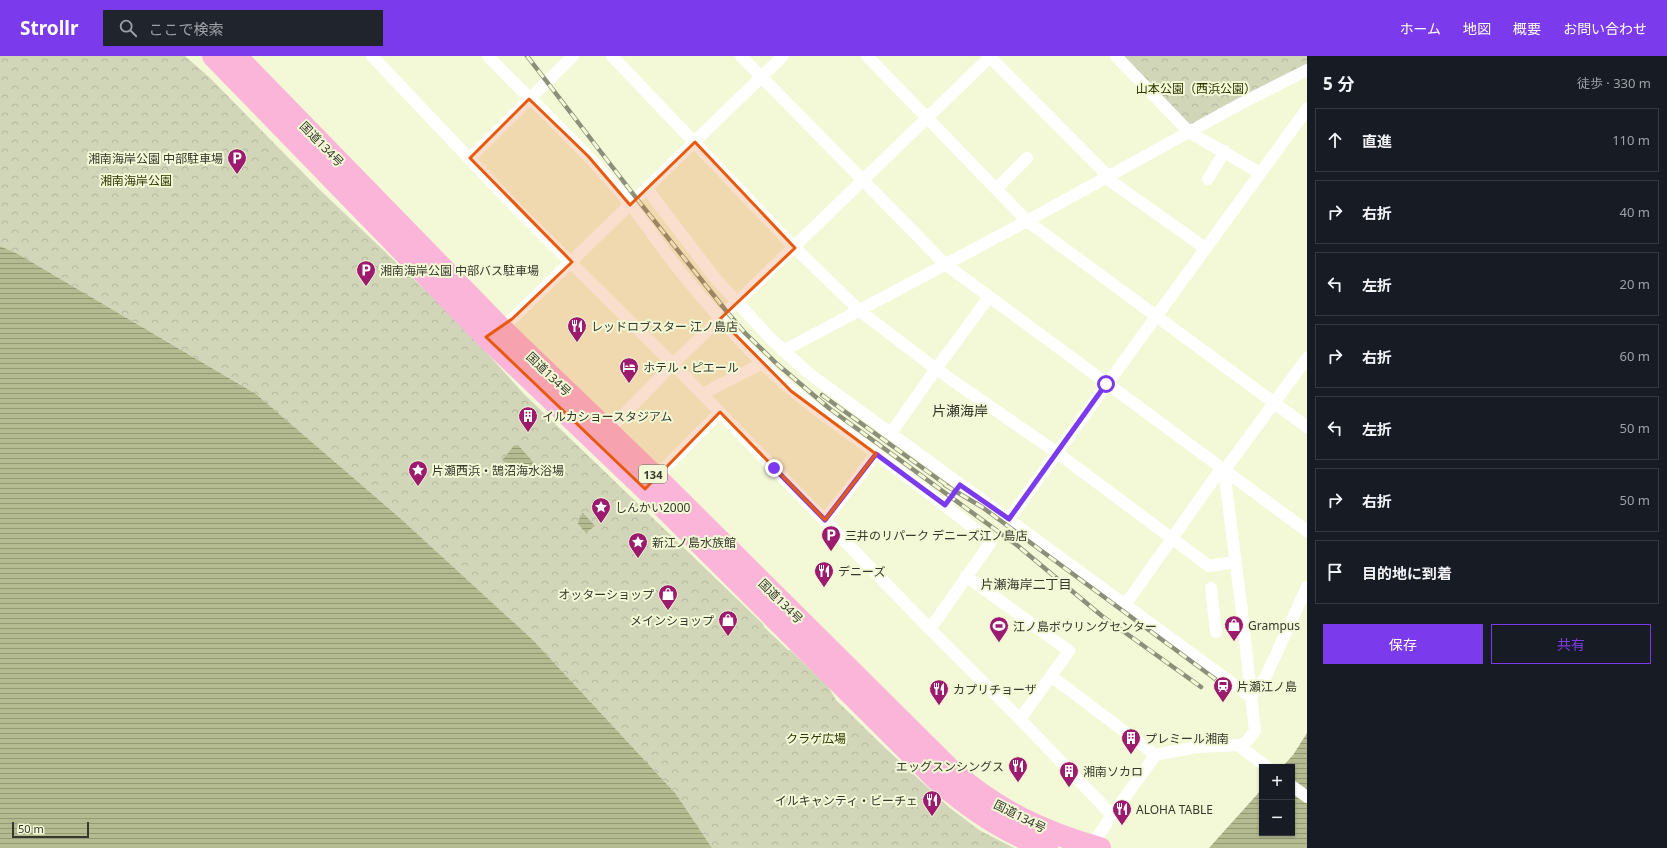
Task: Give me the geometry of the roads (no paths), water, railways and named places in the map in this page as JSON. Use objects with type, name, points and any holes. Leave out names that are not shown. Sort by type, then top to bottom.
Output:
[{"type":"highway","name":"国道134号","points":[[213,56],[493,333],[950,769],[968,785],[996,804],[1026,821],[1094,847]]},
{"type":"highway","name":"国道134号","points":[[236,56],[493,333],[608,431],[650,483],[937,780],[958,798],[987,819],[1020,837],[1047,848]]},
{"type":"street","points":[[372,56],[408,96],[470,158],[520,212],[673,364],[1112,815]]},
{"type":"street","points":[[488,56],[529,99],[588,156],[630,205],[720,320],[762,364],[791,391],[945,505],[991,542],[930,629]]},
{"type":"street","points":[[470,158],[573,56]]},
{"type":"street","points":[[612,56],[795,248],[860,311],[936,368],[1056,452],[1209,566],[1235,562]]},
{"type":"street","points":[[741,56],[945,264],[1222,470],[1307,531]]},
{"type":"street","points":[[493,333],[512,319],[572,262],[783,56]]},
{"type":"street","points":[[867,56],[1027,221],[1307,427]]},
{"type":"street","points":[[608,431],[673,364],[864,182],[990,56],[1106,176],[1205,248]]},
{"type":"street","points":[[1116,56],[1189,132],[1225,151],[1260,173]]},
{"type":"street","points":[[783,351],[1027,221],[1106,176],[1307,70]]},
{"type":"street","points":[[1009,519],[1056,452],[1307,109]]},
{"type":"street","points":[[1208,178],[1225,151]]},
{"type":"street","points":[[996,189],[1027,158]]},
{"type":"street","points":[[647,189],[715,278],[783,351],[807,372],[1251,697]]},
{"type":"street","points":[[891,433],[936,368],[989,297]]},
{"type":"street","points":[[1125,604],[1222,470],[1275,403],[1307,358]]},
{"type":"street","points":[[702,394],[762,364]]},
{"type":"street","points":[[650,483],[720,412]]},
{"type":"street","points":[[825,520],[876,454]]},
{"type":"street","points":[[1094,847],[1112,815],[1155,756],[1197,747],[1238,746],[1246,742],[1255,731],[1235,562],[1222,470]]},
{"type":"street","points":[[945,505],[960,485]]},
{"type":"street","points":[[966,576],[1069,651],[1020,719]]},
{"type":"street","points":[[1251,697],[1266,676],[1307,587]]},
{"type":"street","points":[[1211,588],[1216,632]]},
{"type":"street","points":[[1051,676],[1155,756]]},
{"type":"street","points":[[1238,746],[1262,764]]},
{"type":"street","points":[[1295,788],[1307,797]]},
{"type":"railway","points":[[527,56],[637,199],[727,312],[745,333],[777,364],[830,409],[1018,546],[1102,616],[1201,687]]},
{"type":"railway","points":[[822,395],[949,487]]},
{"type":"railway","points":[[945,485],[982,507],[1222,684]]},
{"type":"place","name":"湘南海岸公園 中部駐車場","points":[[237,175]]},
{"type":"place","name":"湘南海岸公園 中部バス駐車場","points":[[366,287]]},
{"type":"place","name":"レッドロブスター 江ノ島店","points":[[577,343]]},
{"type":"place","name":"ホテル・ピエール","points":[[629,384]]},
{"type":"place","name":"イルカショースタジアム","points":[[528,433]]},
{"type":"place","name":"片瀬西浜・鵠沼海水浴場","points":[[418,487]]},
{"type":"place","name":"しんかい2000","points":[[601,524]]},
{"type":"place","name":"三井のリパーク デニーズ江ノ島店","points":[[831,552]]},
{"type":"place","name":"新江ノ島水族館","points":[[638,559]]},
{"type":"place","name":"デニーズ","points":[[824,588]]},
{"type":"place","name":"オッターショップ","points":[[668,611]]},
{"type":"place","name":"メインショップ","points":[[728,637]]},
{"type":"place","name":"Grampus","points":[[1234,642]]},
{"type":"place","name":"江ノ島ボウリングセンター","points":[[999,643]]},
{"type":"place","name":"片瀬江ノ島","points":[[1223,703]]},
{"type":"place","name":"カプリチョーザ","points":[[939,706]]},
{"type":"place","name":"プレミール湘南","points":[[1131,755]]},
{"type":"place","name":"エッグスンシングス","points":[[1018,783]]},
{"type":"place","name":"湘南ソカロ","points":[[1069,788]]},
{"type":"place","name":"イルキャンティ・ビーチェ","points":[[932,817]]},
{"type":"place","name":"ALOHA TABLE","points":[[1122,826]]},
{"type":"district","name":"片瀬海岸","points":[[960,410]]},
{"type":"district","name":"片瀬海岸二丁目","points":[[1026,584]]},
{"type":"park label","name":"山本公園（西浜公園）","points":[[1196,88]]},
{"type":"park label","name":"湘南海岸公園","points":[[136,180]]},
{"type":"park label","name":"クラゲ広場","points":[[816,738]]}]
